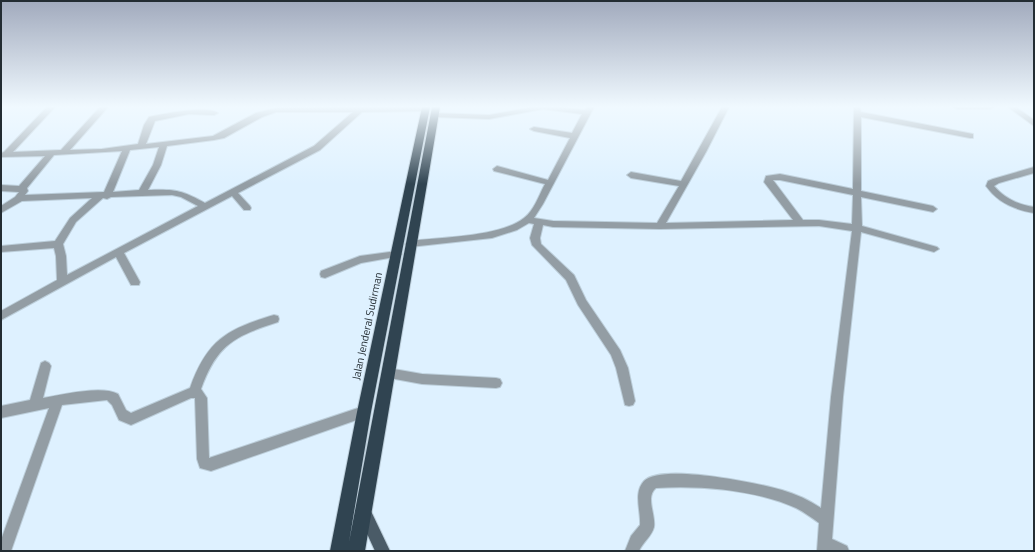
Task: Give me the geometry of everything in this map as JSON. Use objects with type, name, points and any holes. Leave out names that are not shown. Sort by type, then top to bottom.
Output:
[{"type":"highway","name":"Jalan Jenderal Sudirman","points":[[338,551],[364,412],[397,254],[425,133]]},
{"type":"highway","points":[[356,551],[402,298],[428,133]]},
{"type":"highway","points":[[388,298],[402,298]]},
{"type":"main road","points":[[364,512],[383,551]]},
{"type":"street","points":[[3,155],[25,133]]},
{"type":"street","points":[[64,152],[81,133]]},
{"type":"street","points":[[141,147],[146,133]]},
{"type":"street","points":[[3,155],[141,147],[218,137],[226,133]]},
{"type":"street","points":[[1,316],[118,251],[317,148],[335,133]]},
{"type":"street","points":[[555,133],[574,136]]},
{"type":"street","points":[[576,133],[539,204],[533,221],[535,238],[537,245],[570,278],[582,302],[616,353],[622,368],[629,401]]},
{"type":"street","points":[[660,226],[712,133]]},
{"type":"street","points":[[842,551],[825,547],[826,519],[837,401],[856,228],[857,133]]},
{"type":"street","points":[[956,133],[970,136]]},
{"type":"street","points":[[142,194],[157,165],[164,143]]},
{"type":"street","points":[[62,282],[61,256],[58,252],[58,244],[73,220],[103,196],[127,148]]},
{"type":"street","points":[[1,188],[22,188],[52,153]]},
{"type":"street","points":[[497,169],[550,183]]},
{"type":"street","points":[[1034,170],[996,181],[991,183],[990,186],[996,193],[1010,202],[1026,209],[1034,210]]},
{"type":"street","points":[[631,175],[684,184]]},
{"type":"street","points":[[801,224],[768,182],[769,178],[780,177],[933,209]]},
{"type":"street","points":[[1,210],[20,198],[24,191],[22,188]]},
{"type":"street","points":[[20,198],[103,196],[172,192],[180,194],[204,206]]},
{"type":"street","points":[[233,192],[247,208]]},
{"type":"street","points":[[410,244],[492,235],[533,221],[593,226],[819,224],[856,228],[934,249]]},
{"type":"street","points":[[1,249],[58,244]]},
{"type":"street","points":[[118,251],[135,282]]},
{"type":"street","points":[[325,274],[360,260],[397,254]]},
{"type":"street","points":[[194,393],[213,353],[224,340],[232,334],[253,325],[274,320]]},
{"type":"street","points":[[35,405],[45,366]]},
{"type":"street","points":[[388,373],[422,379],[496,383]]},
{"type":"street","points":[[1,412],[58,400],[99,395],[110,396],[115,399],[120,414],[128,419],[140,416],[190,394],[200,394],[203,458],[204,463],[207,465],[217,464],[364,412]]},
{"type":"street","points":[[4,551],[58,400]]},
{"type":"street","points":[[632,551],[636,541],[647,528],[646,490],[654,482],[692,482],[760,490],[777,494],[798,502],[826,519]]}]
